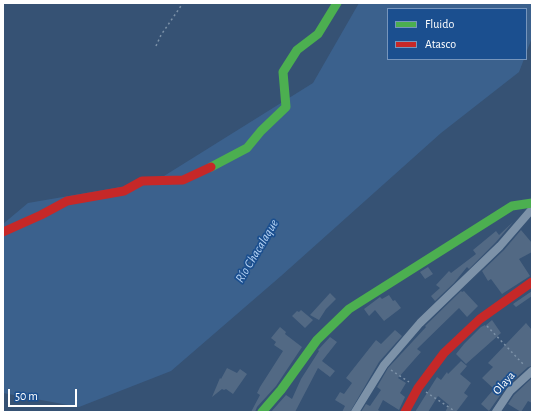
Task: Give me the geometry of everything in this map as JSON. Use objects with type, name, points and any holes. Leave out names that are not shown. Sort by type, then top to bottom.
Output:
[{"type":"street","points":[[3,232],[41,216],[67,201],[124,191],[142,180],[183,180],[208,169],[247,148],[286,107],[283,72],[297,50],[318,34],[337,3]]},
{"type":"street","points":[[262,412],[317,340],[349,309],[512,206],[532,202]]},
{"type":"street","points":[[355,412],[384,365],[420,322],[500,246],[532,209]]},
{"type":"street","points":[[405,412],[418,388],[444,353],[480,318],[532,282]]},
{"type":"street","name":"Olaya","points":[[496,412],[510,391],[531,372]]},
{"type":"path","points":[[156,46],[161,35],[183,3]]},
{"type":"path","points":[[480,318],[531,372]]},
{"type":"water","name":"Río Chacalaque","points":[[359,3],[532,3],[532,38],[527,50],[527,8],[387,8],[387,60],[524,60],[519,72],[441,133],[281,276],[171,371],[79,407],[3,393],[3,224],[28,203],[156,181],[313,83]]},
{"type":"building","points":[[513,222],[496,242],[469,269],[467,267],[454,283],[435,301],[431,296],[440,288],[436,285],[449,271],[451,273],[476,254],[473,250],[496,231],[499,235]]},
{"type":"building","points":[[521,230],[532,243],[532,252],[519,259],[530,276],[502,294],[491,279],[488,281],[482,271],[504,250]]},
{"type":"building","points":[[428,267],[433,274],[425,279],[420,272]]},
{"type":"building","points":[[461,291],[464,291],[478,306],[467,317],[459,308],[417,349],[421,352],[398,378],[406,383],[400,393],[405,397],[399,410],[383,400],[378,410],[382,412],[361,412],[366,404],[370,406],[381,390],[377,387],[388,368],[426,327],[425,326]]},
{"type":"building","points":[[532,291],[532,296],[516,307],[513,304]]},
{"type":"building","points":[[330,293],[336,299],[326,309],[319,320],[310,315]]},
{"type":"building","points":[[389,295],[401,308],[384,321],[375,310],[369,316],[364,309],[380,297],[382,299]]},
{"type":"building","points":[[301,310],[313,320],[305,328],[292,316],[297,311],[299,312]]},
{"type":"building","points":[[492,320],[501,333],[466,364],[456,354],[481,327],[485,326]]},
{"type":"building","points":[[526,323],[532,330],[532,366],[528,367],[506,387],[489,411],[481,404],[494,389],[482,378],[493,367],[488,363]]},
{"type":"building","points":[[280,327],[286,332],[285,334],[302,347],[276,386],[257,407],[255,412],[251,412],[260,395],[257,393],[260,387],[283,351],[274,345],[276,342],[271,338]]},
{"type":"building","points":[[395,330],[402,336],[379,362],[350,412],[342,412],[345,406],[335,400],[340,392],[344,394],[352,383],[346,378],[376,340],[381,344]]},
{"type":"building","points":[[330,337],[337,342],[322,361],[335,371],[330,377],[318,368],[295,412],[271,412],[286,395],[292,399],[301,379],[319,351],[318,350]]},
{"type":"building","points":[[461,361],[467,366],[460,374],[471,383],[464,393],[468,396],[456,412],[445,412],[449,405],[438,396],[428,412],[415,412],[437,377],[441,380],[447,372],[448,374]]},
{"type":"building","points":[[227,368],[237,373],[240,369],[247,374],[233,394],[226,389],[222,389],[212,397],[220,378],[221,379]]},
{"type":"building","points":[[532,378],[532,403],[528,401],[521,412],[508,404],[514,395]]},
{"type":"traffic: fast","points":[[211,167],[247,148],[261,131],[286,107],[283,72],[297,50],[318,34],[337,3]]},
{"type":"traffic: fast","points":[[262,412],[281,390],[317,340],[349,309],[512,206],[532,203]]},
{"type":"traffic: jam","points":[[3,232],[41,215],[67,201],[124,191],[142,181],[183,180],[211,167]]},
{"type":"traffic: jam","points":[[405,412],[418,388],[444,353],[480,319],[532,282]]}]
